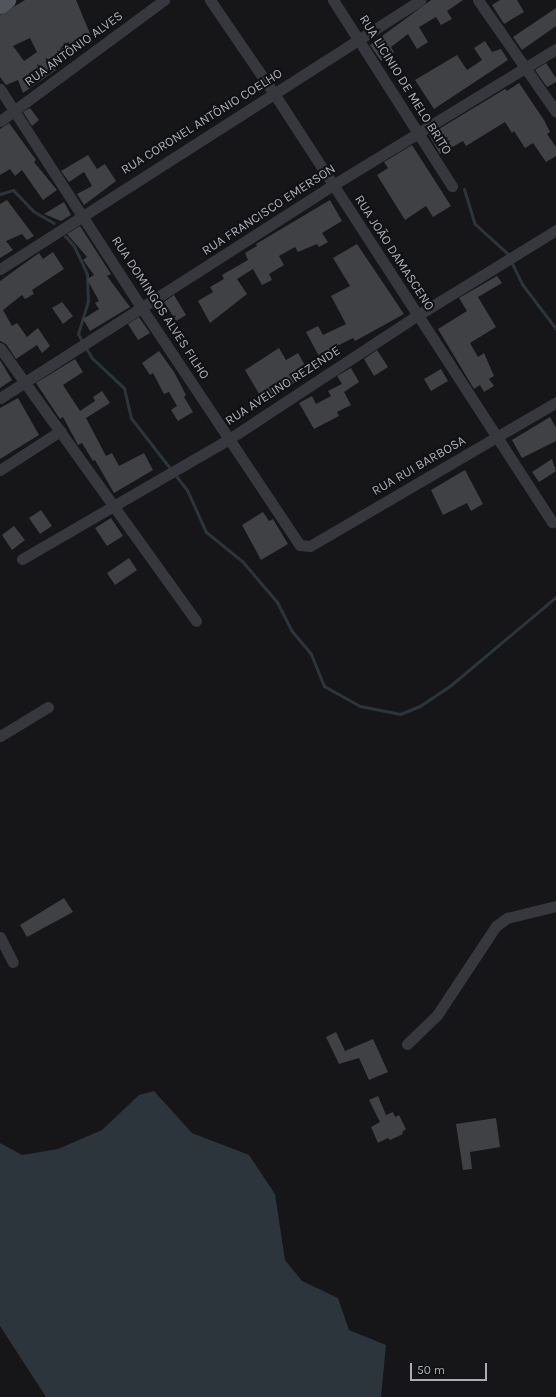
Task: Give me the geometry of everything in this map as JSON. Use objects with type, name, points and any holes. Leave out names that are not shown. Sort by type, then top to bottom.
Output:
[{"type":"main road","points":[[0,5],[7,0]]},
{"type":"street","name":"RUA ANTÔNIO ALVES","points":[[0,120],[164,0]]},
{"type":"street","name":"RUA JOÃO DAMASCENO","points":[[210,0],[274,92],[418,315],[495,438],[552,522]]},
{"type":"street","name":"RUA LICINIO DE MELO BRITO","points":[[333,0],[452,186]]},
{"type":"street","name":"RUA CORONEL ANTÔNIO COELHO","points":[[0,269],[83,214],[274,92],[360,40],[420,0]]},
{"type":"street","points":[[478,0],[556,112]]},
{"type":"street","name":"RUA FRANCISCO EMERSON","points":[[0,398],[333,185],[420,134],[556,49]]},
{"type":"street","name":"RUA DOMINGOS ALVES FILHO","points":[[0,89],[83,214],[141,308],[296,542]]},
{"type":"street","name":"RUA AVELINO REZENDE","points":[[22,559],[229,439],[418,315],[556,230]]},
{"type":"street","points":[[0,348],[196,622]]},
{"type":"street","name":"RUA RUI BARBOSA","points":[[296,542],[303,546],[310,546],[556,402]]},
{"type":"street","points":[[0,470],[60,431]]},
{"type":"street","points":[[0,736],[48,707]]},
{"type":"street","points":[[407,1044],[437,1015],[496,926],[507,918],[556,906]]},
{"type":"street","points":[[0,937],[13,962]]},
{"type":"shaded area","points":[[154,1091],[192,1133],[249,1155],[275,1194],[285,1260],[302,1281],[338,1298],[349,1330],[386,1345],[381,1397],[46,1397],[0,1326],[0,1143],[22,1155],[58,1149],[102,1130],[139,1095]]},
{"type":"building","points":[[25,0],[76,0],[91,36],[81,40],[83,45],[51,63],[56,70],[23,93],[18,80],[6,85],[0,77],[0,15]],"holes":[[[30,38],[37,52],[24,61],[13,46]]]},
{"type":"building","points":[[431,0],[463,0],[447,11],[452,19],[441,25],[436,17],[419,27],[428,42],[417,49],[408,34],[391,47],[394,52],[381,61],[370,45]]},
{"type":"building","points":[[500,0],[517,0],[524,12],[504,24],[492,5]]},
{"type":"building","points":[[556,8],[556,26],[522,50],[513,37]]},
{"type":"building","points":[[485,41],[492,52],[501,49],[508,60],[434,109],[415,80],[457,55],[467,70],[482,60],[474,48]]},
{"type":"building","points":[[546,63],[556,78],[556,82],[547,87],[535,70]]},
{"type":"building","points":[[519,83],[544,120],[550,132],[547,134],[556,147],[556,156],[546,162],[533,143],[525,148],[514,131],[512,133],[505,122],[466,146],[463,141],[440,154],[429,135],[505,89],[507,91]]},
{"type":"building","points":[[30,108],[39,120],[32,126],[23,112]]},
{"type":"building","points":[[9,123],[36,160],[34,162],[57,190],[43,200],[22,170],[15,176],[10,169],[0,175],[0,129]]},
{"type":"building","points":[[412,145],[451,206],[433,217],[426,206],[405,220],[377,175],[388,168],[384,162]]},
{"type":"building","points":[[88,155],[97,169],[105,164],[116,181],[84,205],[77,194],[92,186],[84,172],[69,182],[61,171]]},
{"type":"building","points":[[7,200],[34,236],[27,240],[22,234],[6,241],[13,250],[0,258],[0,204]]},
{"type":"building","points":[[330,200],[342,221],[322,233],[328,242],[319,247],[317,244],[298,252],[295,247],[279,256],[284,265],[269,274],[272,280],[262,285],[253,269],[237,279],[247,294],[210,323],[198,301],[213,292],[210,287],[224,279],[222,275],[248,260],[245,253],[257,246],[256,244]]},
{"type":"building","points":[[64,202],[71,215],[61,221],[44,214]]},
{"type":"building","points":[[80,226],[111,274],[107,276],[130,307],[90,331],[83,319],[99,309],[95,303],[99,301],[87,279],[94,275],[83,260],[87,257],[67,234]]},
{"type":"building","points":[[357,244],[404,314],[355,341],[353,338],[331,349],[332,351],[320,358],[306,332],[318,326],[323,335],[346,324],[331,296],[350,286],[333,258]]},
{"type":"building","points":[[53,252],[64,269],[32,290],[34,294],[25,299],[22,295],[3,310],[12,326],[17,323],[27,337],[38,328],[50,346],[42,353],[37,345],[16,359],[6,344],[0,341],[0,281],[39,253],[43,259]]},
{"type":"building","points":[[497,276],[502,283],[478,297],[496,327],[470,343],[478,357],[484,353],[494,376],[489,379],[494,386],[484,392],[480,385],[474,389],[438,329],[467,311],[459,298]]},
{"type":"building","points":[[174,295],[186,315],[176,321],[164,302]]},
{"type":"building","points":[[62,302],[73,316],[63,324],[52,308]]},
{"type":"building","points":[[139,317],[150,333],[138,340],[128,324]]},
{"type":"building","points":[[279,348],[286,360],[298,353],[308,371],[296,377],[298,381],[262,399],[245,370]]},
{"type":"building","points":[[377,350],[388,367],[374,376],[364,359]]},
{"type":"building","points":[[159,351],[174,372],[186,395],[184,397],[193,412],[178,421],[171,410],[177,406],[169,392],[164,394],[153,373],[150,375],[142,363]]},
{"type":"building","points":[[75,359],[83,372],[63,385],[80,411],[95,401],[93,397],[102,391],[110,403],[86,418],[106,456],[112,453],[119,466],[144,453],[153,470],[114,493],[95,460],[93,461],[82,443],[78,445],[63,417],[60,419],[36,383]]},
{"type":"building","points":[[0,360],[12,380],[0,388]]},
{"type":"building","points":[[351,368],[359,382],[344,392],[351,405],[337,412],[339,416],[314,429],[299,403],[312,396],[316,404],[331,396],[328,391],[342,384],[337,376]]},
{"type":"building","points":[[441,369],[448,381],[431,391],[424,379]]},
{"type":"building","points":[[18,398],[39,435],[0,459],[0,408]]},
{"type":"building","points":[[550,417],[556,428],[556,441],[522,458],[512,440]]},
{"type":"building","points":[[552,459],[556,471],[539,482],[532,472]]},
{"type":"building","points":[[465,470],[483,504],[471,511],[467,503],[443,515],[431,490]]},
{"type":"building","points":[[41,510],[52,526],[40,534],[29,518]]},
{"type":"building","points":[[263,512],[269,521],[273,519],[288,544],[261,560],[242,525]]},
{"type":"building","points":[[111,518],[123,536],[107,546],[95,528]]},
{"type":"building","points":[[14,526],[25,540],[12,550],[2,535]]},
{"type":"building","points":[[129,558],[137,570],[115,585],[107,573]]},
{"type":"building","points":[[64,898],[73,912],[27,937],[20,925]]},
{"type":"building","points":[[336,1032],[345,1051],[373,1039],[388,1072],[369,1080],[359,1058],[339,1064],[326,1037]]},
{"type":"building","points":[[378,1096],[386,1115],[393,1112],[395,1117],[399,1115],[406,1129],[402,1132],[403,1134],[390,1140],[388,1138],[378,1143],[371,1127],[380,1122],[369,1100]]},
{"type":"building","points":[[496,1118],[500,1147],[470,1152],[472,1169],[463,1170],[456,1124]]},
{"type":"waterway","points":[[464,189],[475,224],[507,253],[522,284],[556,329]]},
{"type":"waterway","points":[[0,194],[13,190],[33,211],[54,223]]},
{"type":"waterway","points":[[65,236],[74,246],[87,274],[88,301],[78,334],[92,358],[124,388],[131,418],[187,490],[206,532],[242,561],[277,602],[291,630],[311,654],[324,686],[360,706],[400,714],[420,706],[451,685],[556,597]]}]
